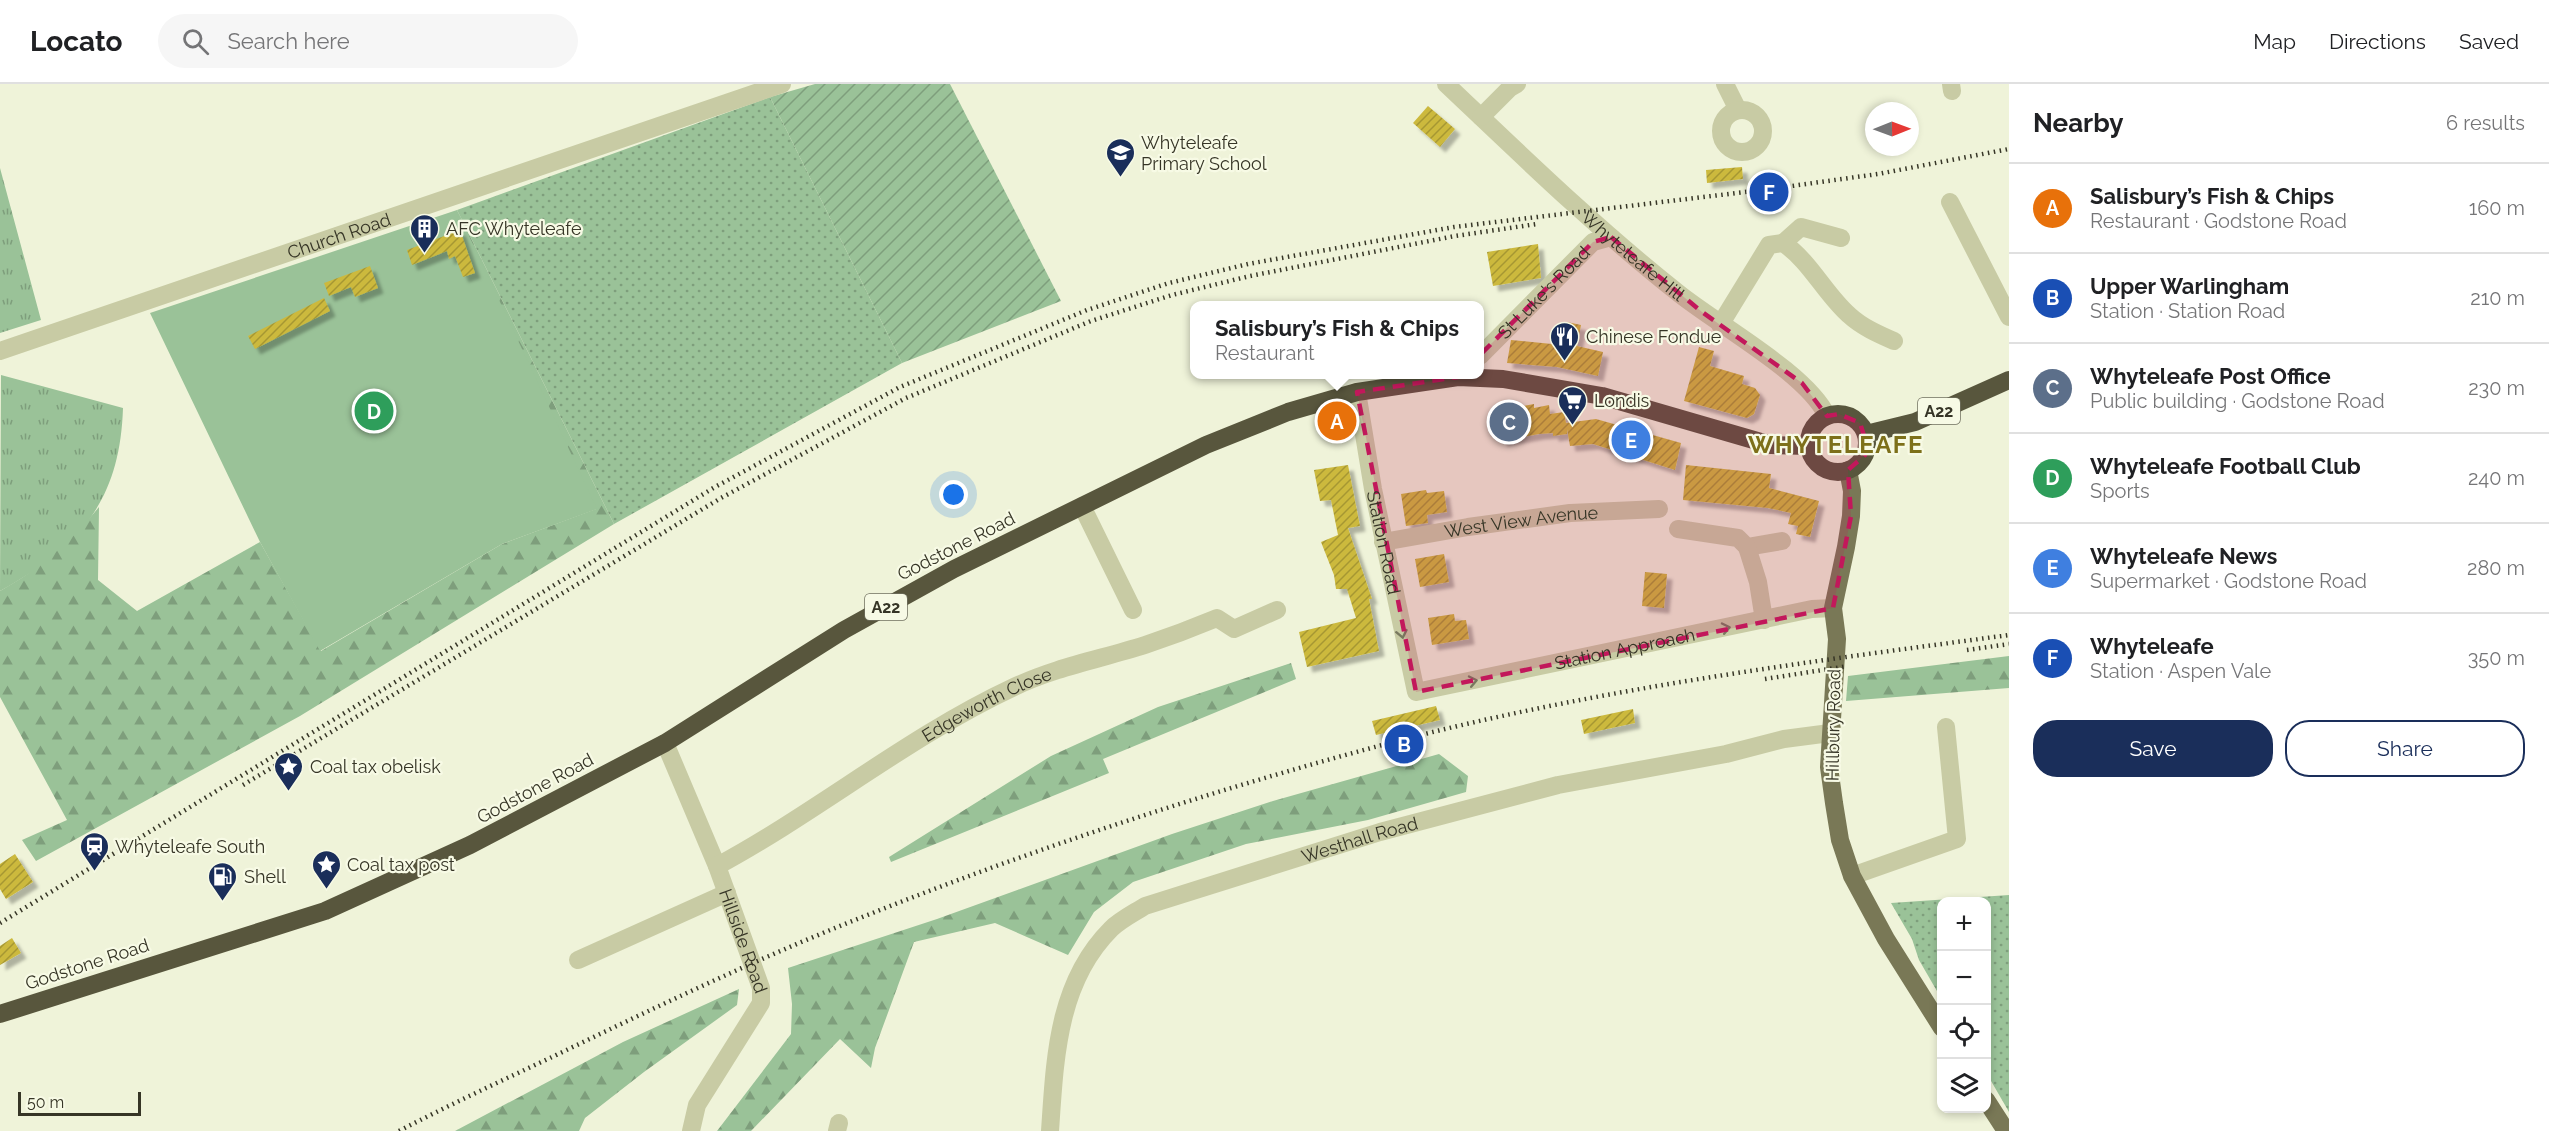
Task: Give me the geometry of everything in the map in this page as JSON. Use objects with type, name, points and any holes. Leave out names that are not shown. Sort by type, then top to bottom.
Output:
[{"type":"highway","name":"Godstone Road","points":[[1484,378],[1558,387],[1630,403],[1771,445],[1809,446]]},
{"type":"highway","name":"Godstone Road","points":[[0,1014],[325,911],[470,845],[665,743],[844,630],[954,569],[1206,445],[1277,416],[1357,392],[1440,379]]},
{"type":"highway","name":"A22","points":[[1866,434],[1915,422],[2009,380]]},
{"type":"highway","points":[[1839,414],[1850,416],[1860,423],[1866,434],[1867,445],[1864,455],[1858,464],[1848,470],[1835,472],[1823,468],[1814,458],[1809,446],[1810,434],[1817,423],[1827,416],[1839,414]]},
{"type":"main road","name":"Hillbury Road","points":[[1848,470],[1852,491],[1851,516],[1833,608],[1837,639],[1829,767],[1834,803],[1840,840],[1852,876],[1886,939],[1937,1022]]},
{"type":"main road","points":[[1991,1108],[2006,1131]]},
{"type":"street","name":"Church Road","points":[[0,351],[369,223],[782,84]]},
{"type":"street","name":"Whyteleafe Hill","points":[[1446,84],[1611,237],[1676,292],[1802,383],[1823,406],[1827,416]]},
{"type":"street","points":[[1481,117],[1517,84]]},
{"type":"street","points":[[1729,85],[1738,110]]},
{"type":"street","points":[[1950,202],[2009,318]]},
{"type":"street","points":[[1720,325],[1769,245],[1783,243],[1802,227],[1841,238]]},
{"type":"street","name":"St Luke's Road","points":[[1484,351],[1593,242],[1611,237]]},
{"type":"street","points":[[1783,243],[1808,266],[1849,315],[1874,333],[1894,341]]},
{"type":"street","name":"Station Road","points":[[1357,392],[1383,542],[1416,692]]},
{"type":"street","points":[[1082,506],[1133,610]]},
{"type":"street","name":"West View Avenue","points":[[1383,542],[1570,513],[1659,509]]},
{"type":"street","points":[[1678,529],[1738,537],[1747,547],[1758,582],[1764,620]]},
{"type":"street","points":[[1747,547],[1782,541]]},
{"type":"street","name":"Station Approach","points":[[1416,692],[1812,609],[1833,608]]},
{"type":"street","name":"Edgeworth Close","points":[[717,866],[778,832],[834,792],[931,732],[1014,687],[1081,662],[1144,645],[1218,618],[1234,629],[1277,610]]},
{"type":"street","points":[[1852,876],[1957,838],[1946,727]]},
{"type":"street","name":"Westhall Road","points":[[1050,1131],[1054,1065],[1064,1009],[1084,962],[1112,927],[1145,906],[1380,832],[1558,785],[1726,754],[1784,739],[1830,733]]},
{"type":"street","name":"Hillside Road","points":[[665,743],[717,866],[761,988],[761,1003],[697,1106],[691,1131]]},
{"type":"street","points":[[579,960],[727,893]]},
{"type":"highlighted area","points":[[1611,237],[1702,312],[1802,383],[1827,416],[1839,414],[1860,423],[1867,445],[1865,455],[1848,470],[1851,516],[1833,608],[1416,692],[1357,392],[1458,377],[1593,242]]},
{"type":"green space","points":[[815,84],[950,84],[1061,301],[902,363],[770,97]]},
{"type":"green space","points":[[770,97],[902,363],[614,524],[457,210]]},
{"type":"green space","points":[[0,168],[41,320],[0,333]]},
{"type":"green space","points":[[457,210],[614,524],[300,716],[36,861],[22,840],[67,820],[0,697],[0,591],[28,574],[54,554],[99,507],[98,580],[137,611],[260,542],[321,651],[502,544],[596,509],[498,315]]},
{"type":"green space","points":[[457,210],[597,509],[502,544],[320,651],[260,542],[150,313]]},
{"type":"green space","points":[[1,375],[123,408],[114,470],[104,495],[90,518],[53,557],[0,591]]},
{"type":"green space","points":[[2009,656],[2009,688],[1846,701],[1848,676]]},
{"type":"green space","points":[[1291,663],[1296,679],[1103,759],[1109,773],[891,862],[889,857],[1051,756],[1158,707]]},
{"type":"green space","points":[[1439,754],[1468,776],[1466,792],[1368,820],[1246,844],[1133,882],[1094,912],[1068,955],[995,923],[914,942],[875,1048],[871,1068],[840,1039],[751,1131],[717,1131],[791,1034],[792,1004],[788,968],[937,919],[1172,834],[1273,801]]},
{"type":"green space","points":[[2009,895],[2009,1112],[1991,1081],[1991,897],[1980,897]]},
{"type":"green space","points":[[1937,900],[1937,991],[1919,960],[1912,939],[1891,903]]},
{"type":"green space","points":[[739,989],[737,1005],[585,1118],[579,1131],[455,1131],[623,1042]]},
{"type":"building","points":[[1428,106],[1455,129],[1440,147],[1413,123]]},
{"type":"building","points":[[1742,167],[1743,179],[1707,183],[1706,170]]},
{"type":"building","name":"AFC Whyteleafe","points":[[460,230],[475,273],[463,277],[455,256],[449,259],[447,251],[412,265],[407,250]]},
{"type":"building","points":[[1538,244],[1541,278],[1493,286],[1487,252]]},
{"type":"building","points":[[370,266],[378,288],[355,297],[351,287],[329,296],[324,283]]},
{"type":"building","points":[[324,298],[330,311],[255,349],[248,336]]},
{"type":"building","points":[[1567,322],[1581,325],[1577,346],[1603,352],[1598,376],[1557,367],[1507,363],[1511,340],[1562,345]]},
{"type":"building","points":[[1699,347],[1714,351],[1710,366],[1744,376],[1742,384],[1755,388],[1760,395],[1754,414],[1747,418],[1684,401]]},
{"type":"building","points":[[1517,403],[1518,407],[1534,404],[1534,408],[1549,405],[1550,414],[1564,412],[1566,423],[1596,419],[1681,443],[1675,470],[1593,444],[1570,446],[1567,429],[1567,434],[1553,436],[1553,433],[1539,434],[1502,441],[1495,408]]},
{"type":"building","points":[[1348,465],[1360,526],[1348,528],[1372,599],[1369,599],[1379,651],[1307,667],[1299,632],[1356,618],[1347,589],[1336,589],[1334,575],[1321,542],[1338,535],[1331,500],[1320,501],[1314,470]]},
{"type":"building","points":[[1686,465],[1771,474],[1769,488],[1819,501],[1810,537],[1796,534],[1798,526],[1788,524],[1791,513],[1768,508],[1683,500]]},
{"type":"building","points":[[1426,490],[1427,493],[1444,491],[1447,512],[1427,515],[1428,523],[1406,526],[1401,494]]},
{"type":"building","points":[[1444,554],[1449,582],[1420,587],[1415,559]]},
{"type":"building","points":[[1645,572],[1667,574],[1664,608],[1642,606]]},
{"type":"building","points":[[1454,614],[1455,621],[1466,620],[1469,639],[1432,645],[1428,618]]},
{"type":"building","points":[[1436,706],[1440,720],[1376,735],[1372,721]]},
{"type":"building","points":[[1633,709],[1635,723],[1584,734],[1581,720]]},
{"type":"building","points":[[15,854],[33,882],[6,899],[0,889],[0,864]]},
{"type":"building","points":[[12,938],[21,953],[0,965],[0,946]]},
{"type":"railway","points":[[0,923],[715,487],[900,387],[1087,310],[1169,283],[1248,264],[1454,227],[1878,174],[2009,149]]},
{"type":"railway","points":[[243,785],[721,498],[906,398],[1091,321],[1172,295],[1250,276],[1455,236],[1537,224]]},
{"type":"railway","points":[[399,1131],[665,1003],[817,936],[990,868],[1196,799],[1405,739],[1554,705],[1706,678],[2009,635]]},
{"type":"railway","points":[[1967,650],[2009,644]]},
{"type":"railway","points":[[1765,679],[1848,666]]},
{"type":"place","name":"Whyteleafe Primary School","points":[[1120,178]]},
{"type":"place","name":"Whyteleafe","points":[[1769,192]]},
{"type":"place","name":"AFC Whyteleafe","points":[[425,254]]},
{"type":"place","name":"Chinese Fondue","points":[[1565,362]]},
{"type":"place","name":"Whyteleafe Football Club","points":[[374,411]]},
{"type":"place","name":"Salisbury’s Fish & Chips","points":[[1337,421]]},
{"type":"place","name":"Whyteleafe Post Office","points":[[1509,422]]},
{"type":"place","name":"Londis","points":[[1573,426]]},
{"type":"place","name":"Whyteleafe News","points":[[1631,440]]},
{"type":"place","name":"Upper Warlingham","points":[[1404,744]]},
{"type":"place","name":"Coal tax obelisk","points":[[289,792]]},
{"type":"place","name":"Whyteleafe South","points":[[94,872]]},
{"type":"place","name":"Coal tax post","points":[[326,890]]},
{"type":"place","name":"Shell","points":[[223,902]]},
{"type":"district","name":"WHYTELEAFE","points":[[1836,444]]}]
